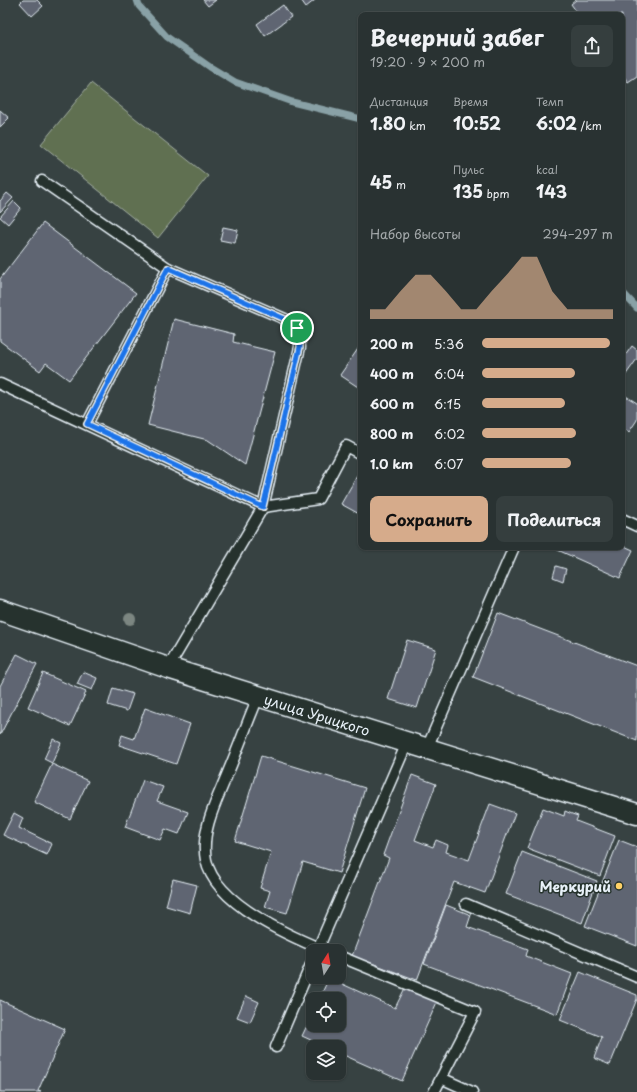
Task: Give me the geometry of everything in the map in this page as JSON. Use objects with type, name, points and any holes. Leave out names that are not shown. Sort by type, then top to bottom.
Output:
[{"type":"street","name":"улица Урицкого","points":[[0,610],[168,668],[258,697],[637,814]]},
{"type":"lane","points":[[42,181],[168,268],[285,319],[297,328],[300,336],[300,347],[263,507],[168,668]]},
{"type":"lane","points":[[87,424],[168,268]]},
{"type":"lane","points":[[0,384],[263,507],[318,499],[346,446],[358,452]]},
{"type":"lane","points":[[625,520],[637,526]]},
{"type":"lane","points":[[427,748],[513,550]]},
{"type":"lane","points":[[258,697],[210,820],[205,843],[206,861],[212,875],[224,891],[258,920],[308,944]]},
{"type":"lane","points":[[323,944],[407,743]]},
{"type":"lane","points":[[466,904],[637,977]]},
{"type":"lane","points":[[346,959],[475,1012],[434,1092]]},
{"type":"lane","points":[[276,1047],[306,976]]},
{"type":"lane","points":[[441,1078],[472,1092]]},
{"type":"green space","points":[[91,83],[208,176],[158,238],[41,144]]},
{"type":"building","points":[[23,0],[37,0],[43,6],[32,16],[20,3]]},
{"type":"building","points":[[203,0],[216,0],[208,6]]},
{"type":"building","points":[[301,0],[315,0],[306,7]]},
{"type":"building","points":[[576,0],[637,0],[637,76],[628,82],[625,78],[625,12],[577,12],[571,4]]},
{"type":"building","points":[[283,5],[291,17],[265,36],[257,24]]},
{"type":"building","points":[[0,110],[9,118],[0,127]]},
{"type":"building","points":[[7,193],[13,198],[0,212],[0,201]]},
{"type":"building","points":[[14,201],[21,208],[8,224],[0,217]]},
{"type":"building","points":[[43,223],[136,293],[69,380],[46,363],[40,371],[0,341],[0,279]]},
{"type":"building","points":[[223,227],[238,230],[235,243],[220,240]]},
{"type":"building","points":[[174,319],[234,334],[233,342],[275,352],[245,465],[208,440],[148,425]]},
{"type":"building","points":[[632,346],[637,350],[637,359],[625,376],[625,356]]},
{"type":"building","points":[[358,349],[358,387],[340,375]]},
{"type":"building","points":[[625,396],[637,403],[637,420],[629,432],[625,429]]},
{"type":"building","points":[[357,476],[358,476],[358,513],[341,504]]},
{"type":"building","points":[[625,546],[633,550],[620,578],[558,550],[625,550]]},
{"type":"building","points":[[556,566],[566,569],[563,581],[553,577]]},
{"type":"building","points":[[498,613],[637,666],[637,741],[473,677]]},
{"type":"building","points":[[407,640],[436,649],[417,708],[388,699]]},
{"type":"building","points":[[17,654],[37,664],[0,735],[0,686]]},
{"type":"building","points":[[83,672],[97,678],[92,690],[77,684]]},
{"type":"building","points":[[43,673],[86,692],[70,726],[28,707]]},
{"type":"building","points":[[113,688],[133,694],[127,711],[108,705]]},
{"type":"building","points":[[145,708],[190,724],[176,764],[119,745],[122,735],[134,739]]},
{"type":"building","points":[[53,739],[61,743],[52,763],[44,759]]},
{"type":"building","points":[[261,756],[365,788],[339,873],[303,862],[287,913],[265,907],[270,891],[260,888],[271,852],[235,841]]},
{"type":"building","points":[[52,764],[88,781],[70,819],[34,802]]},
{"type":"building","points":[[412,775],[436,784],[415,840],[433,847],[436,840],[448,845],[446,852],[469,860],[490,804],[515,813],[485,893],[454,882],[417,980],[352,956],[389,858],[383,855]]},
{"type":"building","points":[[143,780],[163,787],[157,801],[188,812],[179,834],[165,829],[160,840],[125,827]]},
{"type":"building","points":[[543,808],[564,816],[565,811],[578,816],[576,821],[615,836],[600,876],[527,848]]},
{"type":"building","points":[[14,813],[23,818],[19,828],[52,844],[47,855],[3,835]]},
{"type":"building","name":"Меркурий","points":[[619,840],[637,847],[637,946],[585,926]]},
{"type":"building","points":[[522,852],[597,881],[582,923],[506,894]]},
{"type":"building","points":[[173,879],[197,885],[190,913],[166,906]]},
{"type":"building","points":[[446,905],[471,915],[467,927],[528,949],[526,956],[572,974],[557,1014],[424,964]]},
{"type":"building","points":[[580,972],[637,995],[637,999],[610,1065],[594,1058],[602,1037],[560,1020]]},
{"type":"building","points":[[326,984],[342,984],[395,1008],[405,988],[437,1002],[402,1081],[346,1056],[346,1040],[311,1040],[302,1036],[306,1028],[306,1032],[346,1032],[346,992],[322,992]]},
{"type":"building","points":[[246,996],[259,1002],[250,1022],[237,1017]]},
{"type":"building","points":[[0,1000],[65,1029],[38,1091],[41,1092],[0,1092]]},
{"type":"waterway","points":[[137,0],[139,6],[167,37],[210,67],[235,82],[292,102],[358,118]]},
{"type":"waterway","points":[[625,295],[637,308]]},
{"type":"place","name":"Меркурий","points":[[619,886]]},
{"type":"route","points":[[168,268],[285,319],[297,328],[300,336],[300,347],[263,507],[87,424],[168,268]]}]
